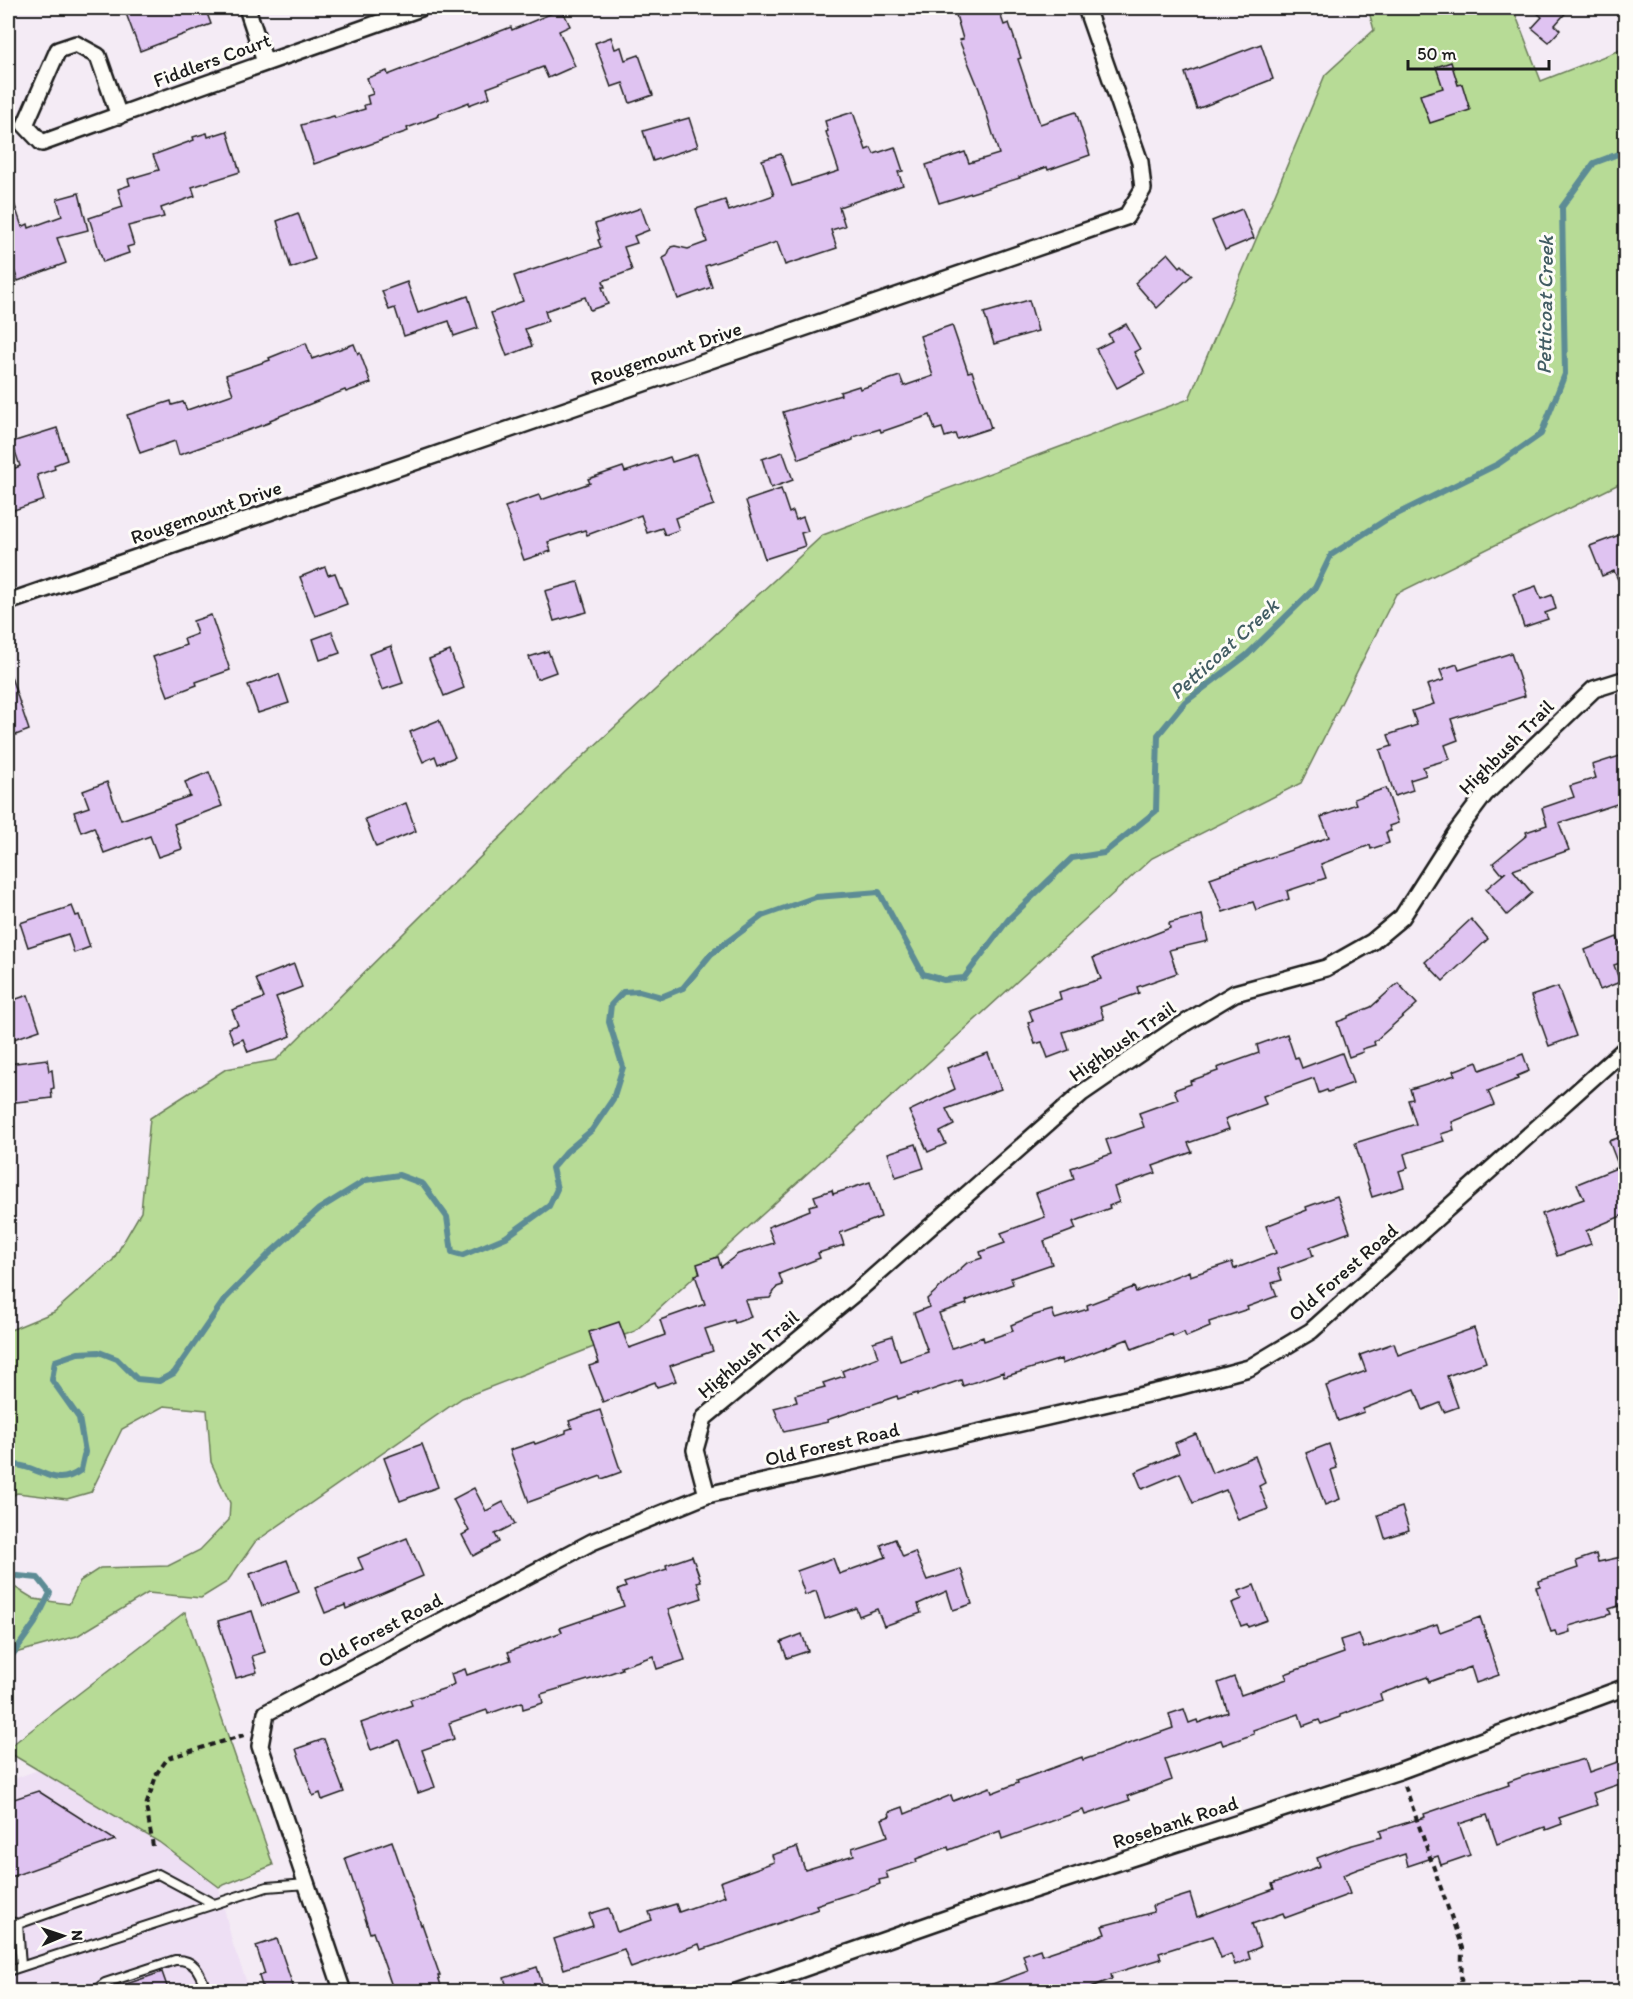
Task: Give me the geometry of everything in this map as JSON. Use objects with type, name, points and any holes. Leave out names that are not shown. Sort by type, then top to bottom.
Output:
[{"type":"street","points":[[247,8],[265,62]]},
{"type":"street","name":"Fiddlers Court","points":[[119,116],[98,56],[76,44],[58,50],[25,124],[42,143],[119,116],[265,62],[421,8]]},
{"type":"street","name":"Rougemount Drive","points":[[8,602],[1126,217],[1143,189],[1140,162],[1086,8]]},
{"type":"street","name":"Highbush Trail","points":[[706,1495],[695,1450],[704,1418],[861,1288],[1082,1093],[1175,1029],[1235,993],[1326,968],[1372,942],[1402,917],[1455,834],[1485,794],[1594,689],[1626,679]]},
{"type":"street","name":"Old Forest Road","points":[[266,1713],[592,1542],[706,1495],[1178,1387],[1249,1368],[1311,1332],[1626,1048]]},
{"type":"street","name":"Rosebank Road","points":[[736,1992],[971,1910],[1400,1771],[1626,1687]]},
{"type":"street","points":[[266,1713],[260,1746],[343,1992]]},
{"type":"lane","points":[[8,1921],[18,1924],[158,1874],[214,1904]]},
{"type":"lane","points":[[8,1971],[267,1887],[307,1884]]},
{"type":"lane","points":[[18,1924],[21,1966]]},
{"type":"lane","points":[[93,1992],[105,1983],[175,1960],[182,1960],[189,1961],[199,1970],[207,1992]]},
{"type":"path","points":[[153,1846],[146,1806],[157,1773],[168,1758],[250,1733],[266,1713]]},
{"type":"path","points":[[1400,1771],[1462,1948],[1461,1992]]},
{"type":"shaded area","points":[[38,1770],[159,1842],[219,1887],[233,1945],[250,1991],[8,1992],[8,1781]]},
{"type":"green space","points":[[1368,8],[1513,8],[1541,81],[1625,48],[1625,481],[1396,594],[1301,783],[1152,858],[635,1331],[462,1398],[255,1542],[227,1582],[201,1598],[148,1593],[77,1636],[8,1655],[8,1583],[34,1599],[69,1604],[80,1581],[100,1568],[168,1566],[200,1550],[229,1520],[230,1503],[211,1462],[207,1410],[164,1406],[122,1429],[91,1492],[67,1499],[17,1493],[8,1499],[8,1331],[54,1312],[113,1260],[141,1212],[150,1118],[226,1069],[276,1060],[565,773],[823,535],[1189,399],[1325,75],[1374,30]]},
{"type":"green space","points":[[185,1612],[273,1865],[219,1887],[159,1842],[8,1752],[8,1748]]},
{"type":"building","points":[[124,8],[205,8],[211,24],[140,51]]},
{"type":"building","points":[[954,8],[998,8],[1004,25],[1009,23],[1021,58],[1018,59],[1040,124],[1076,112],[1090,155],[939,203],[926,165],[965,152],[969,163],[999,154],[979,89],[959,40],[963,39]]},
{"type":"building","points":[[1531,8],[1570,8],[1555,25],[1560,30],[1549,42],[1532,28],[1542,17]]},
{"type":"building","points":[[562,9],[570,26],[559,31],[575,66],[548,78],[543,67],[487,88],[490,97],[469,105],[469,102],[407,128],[408,131],[314,164],[301,125],[365,109],[364,105],[369,104],[367,96],[373,94],[367,78],[387,71],[388,75],[511,27],[512,30]]},
{"type":"building","points":[[611,37],[615,49],[621,47],[625,60],[639,55],[653,95],[630,103],[623,83],[611,87],[595,43]]},
{"type":"building","points":[[1261,44],[1273,79],[1197,109],[1185,73]]},
{"type":"building","points":[[1451,62],[1458,85],[1462,84],[1470,110],[1430,123],[1420,95],[1443,88],[1436,67]]},
{"type":"building","points":[[853,112],[866,150],[871,148],[874,154],[895,147],[903,171],[898,172],[903,185],[839,207],[845,226],[831,230],[837,248],[785,265],[777,242],[705,266],[712,287],[678,299],[663,258],[667,256],[671,247],[688,249],[707,242],[696,209],[725,200],[729,211],[774,195],[762,160],[781,154],[792,186],[839,171],[826,132],[828,131],[825,121]]},
{"type":"building","points":[[689,118],[698,146],[653,161],[643,131]]},
{"type":"building","points":[[227,131],[240,172],[192,187],[195,196],[161,208],[164,217],[128,226],[134,245],[127,247],[129,253],[103,262],[89,218],[123,207],[118,189],[130,185],[128,179],[159,170],[153,155],[194,140],[193,137],[207,133],[208,137]]},
{"type":"building","points":[[8,191],[10,191],[22,227],[28,224],[29,228],[62,216],[57,199],[79,193],[88,230],[57,238],[66,263],[18,281],[8,253]]},
{"type":"building","points":[[641,208],[649,230],[634,236],[637,243],[624,247],[632,270],[603,281],[605,287],[602,287],[608,304],[590,310],[585,297],[545,311],[548,321],[525,329],[532,346],[507,356],[491,313],[523,301],[514,276],[601,247],[595,224]]},
{"type":"building","points":[[1242,209],[1254,238],[1225,250],[1212,221]]},
{"type":"building","points":[[298,213],[315,259],[291,268],[277,221]]},
{"type":"building","points":[[1168,253],[1180,267],[1182,265],[1192,275],[1157,308],[1135,283]]},
{"type":"building","points":[[407,282],[418,313],[468,296],[478,328],[454,336],[449,321],[404,336],[395,308],[389,310],[382,291]]},
{"type":"building","points":[[1029,300],[1038,331],[994,344],[984,313]]},
{"type":"building","points":[[1126,324],[1140,349],[1134,352],[1145,373],[1117,388],[1096,349],[1112,341],[1108,334]]},
{"type":"building","points":[[952,325],[968,372],[972,371],[991,428],[957,439],[955,434],[945,437],[942,428],[935,430],[930,415],[881,432],[880,429],[853,437],[853,440],[799,459],[783,412],[841,395],[840,392],[859,386],[860,389],[900,376],[904,386],[933,376],[920,336]]},
{"type":"building","points":[[306,343],[312,359],[354,344],[358,354],[360,353],[371,383],[346,392],[345,390],[270,420],[271,422],[179,455],[175,441],[140,453],[127,415],[171,401],[172,405],[183,402],[187,410],[233,394],[226,375],[270,360],[269,358]]},
{"type":"building","points":[[57,428],[67,460],[54,465],[55,469],[37,475],[44,500],[8,512],[8,471],[20,466],[12,442]]},
{"type":"building","points":[[783,452],[793,480],[771,488],[762,459]]},
{"type":"building","points":[[697,454],[714,505],[675,518],[679,530],[665,535],[662,528],[647,533],[641,515],[587,535],[585,530],[548,542],[551,551],[524,560],[505,507],[539,495],[541,500],[590,483],[588,479],[623,467],[625,472],[670,457],[672,462]]},
{"type":"building","points":[[781,489],[789,513],[793,511],[796,520],[803,517],[808,531],[801,533],[805,546],[765,559],[746,501]]},
{"type":"building","points":[[1622,534],[1626,544],[1626,597],[1614,571],[1602,576],[1590,546]]},
{"type":"building","points":[[325,567],[328,575],[335,573],[347,604],[315,616],[300,577]]},
{"type":"building","points":[[578,582],[587,612],[554,621],[545,591]]},
{"type":"building","points":[[1536,586],[1541,599],[1552,595],[1556,609],[1545,613],[1548,619],[1524,627],[1513,594]]},
{"type":"building","points":[[211,615],[230,670],[196,682],[197,685],[168,696],[153,657],[186,645],[184,639],[197,634],[193,621]]},
{"type":"building","points":[[332,632],[340,653],[320,660],[313,639]]},
{"type":"building","points":[[391,646],[403,683],[382,690],[369,654]]},
{"type":"building","points":[[450,651],[464,688],[444,696],[429,659]]},
{"type":"building","points":[[548,651],[556,672],[537,679],[529,657]]},
{"type":"building","points":[[1511,653],[1525,696],[1451,719],[1458,740],[1445,745],[1450,759],[1423,767],[1426,775],[1410,780],[1413,790],[1395,796],[1380,750],[1392,746],[1388,735],[1417,725],[1412,711],[1434,704],[1427,685],[1444,680],[1440,670],[1457,664],[1459,670]]},
{"type":"building","points":[[8,674],[10,674],[29,730],[8,738]]},
{"type":"building","points":[[279,674],[289,703],[258,713],[248,685]]},
{"type":"building","points":[[439,720],[455,757],[438,764],[435,756],[423,762],[410,732]]},
{"type":"building","points":[[1626,754],[1626,801],[1559,823],[1569,850],[1513,870],[1532,893],[1507,915],[1486,889],[1506,872],[1502,874],[1493,863],[1527,835],[1526,832],[1547,825],[1542,808],[1574,797],[1570,786],[1596,778],[1592,765]]},
{"type":"building","points":[[209,772],[222,806],[174,824],[182,849],[158,857],[150,836],[104,853],[94,827],[81,832],[74,812],[89,807],[83,791],[107,782],[121,820],[190,796],[185,782]]},
{"type":"building","points":[[1386,788],[1398,823],[1389,826],[1391,831],[1386,832],[1389,843],[1371,849],[1370,845],[1321,864],[1326,878],[1287,891],[1289,899],[1256,910],[1253,902],[1223,912],[1210,878],[1329,837],[1321,817],[1356,804],[1354,799]]},
{"type":"building","points":[[406,803],[416,831],[376,847],[365,819]]},
{"type":"building","points":[[72,906],[76,916],[79,915],[90,947],[74,953],[68,934],[28,947],[20,923]]},
{"type":"building","points":[[1202,915],[1208,941],[1169,950],[1177,973],[1137,987],[1139,993],[1100,1007],[1104,1019],[1063,1032],[1069,1050],[1048,1058],[1042,1042],[1035,1044],[1028,1023],[1033,1021],[1029,1010],[1061,999],[1059,992],[1101,979],[1093,958],[1170,928],[1169,923]]},
{"type":"building","points":[[1471,919],[1488,939],[1443,981],[1425,962]]},
{"type":"building","points":[[1617,937],[1626,959],[1614,965],[1620,982],[1600,990],[1585,950]]},
{"type":"building","points":[[294,964],[302,987],[276,997],[291,1036],[248,1052],[243,1039],[234,1043],[228,1028],[238,1025],[232,1010],[264,998],[256,979]]},
{"type":"building","points":[[1398,983],[1417,1004],[1374,1042],[1375,1045],[1362,1049],[1363,1052],[1349,1057],[1337,1022],[1371,1007]]},
{"type":"building","points":[[1558,987],[1576,1036],[1549,1046],[1531,996]]},
{"type":"building","points":[[28,995],[40,1030],[8,1041],[8,1002]]},
{"type":"building","points":[[1287,1034],[1295,1058],[1298,1057],[1302,1068],[1342,1053],[1353,1083],[1319,1093],[1314,1078],[1263,1096],[1266,1104],[1225,1119],[1229,1129],[1188,1143],[1192,1152],[1153,1166],[1156,1173],[1114,1187],[1119,1202],[1109,1206],[1110,1208],[1073,1222],[1076,1229],[1044,1241],[1052,1264],[1011,1278],[1013,1284],[966,1301],[967,1304],[939,1313],[952,1348],[983,1337],[984,1341],[1013,1331],[1011,1325],[1035,1315],[1052,1310],[1055,1319],[1088,1309],[1087,1305],[1134,1287],[1136,1292],[1189,1271],[1190,1276],[1232,1262],[1234,1269],[1276,1253],[1266,1226],[1307,1210],[1306,1207],[1337,1196],[1350,1232],[1310,1247],[1313,1256],[1278,1269],[1282,1280],[1272,1283],[1277,1296],[1209,1322],[1210,1327],[1186,1337],[1184,1332],[1173,1337],[1172,1334],[1132,1349],[1128,1339],[1062,1364],[1061,1359],[1004,1377],[1003,1372],[963,1386],[961,1380],[917,1395],[917,1393],[898,1399],[897,1396],[827,1420],[828,1422],[784,1432],[774,1408],[797,1402],[795,1395],[825,1387],[823,1383],[844,1376],[842,1371],[878,1357],[873,1342],[892,1336],[900,1361],[928,1352],[914,1313],[929,1307],[927,1299],[967,1263],[982,1258],[980,1252],[1005,1243],[1001,1233],[1045,1217],[1036,1193],[1074,1179],[1071,1168],[1111,1154],[1106,1140],[1144,1127],[1139,1113],[1178,1099],[1174,1090],[1191,1084],[1190,1081],[1218,1071],[1217,1068],[1259,1053],[1257,1045]]},
{"type":"building","points":[[988,1053],[1001,1089],[946,1109],[954,1125],[940,1132],[946,1144],[928,1152],[909,1111],[955,1089],[947,1068]]},
{"type":"building","points":[[1523,1054],[1529,1071],[1517,1076],[1518,1079],[1488,1091],[1494,1105],[1452,1122],[1454,1130],[1441,1134],[1444,1141],[1404,1154],[1408,1168],[1399,1171],[1404,1187],[1372,1197],[1355,1143],[1416,1124],[1408,1100],[1413,1099],[1410,1089],[1455,1075],[1453,1071],[1477,1062],[1480,1070]]},
{"type":"building","points":[[47,1059],[49,1071],[52,1070],[54,1088],[51,1089],[52,1098],[8,1103],[8,1064]]},
{"type":"building","points":[[1626,1135],[1626,1214],[1586,1231],[1591,1244],[1557,1256],[1542,1214],[1584,1199],[1577,1184],[1619,1167],[1609,1141]]},
{"type":"building","points":[[916,1144],[924,1168],[896,1177],[888,1153]]},
{"type":"building","points":[[870,1182],[881,1217],[840,1233],[844,1245],[818,1253],[820,1258],[779,1274],[783,1285],[777,1287],[770,1298],[745,1300],[751,1317],[705,1329],[713,1351],[670,1366],[676,1381],[657,1387],[655,1382],[603,1402],[589,1366],[599,1363],[589,1332],[619,1322],[629,1348],[665,1335],[660,1320],[705,1304],[695,1275],[700,1274],[697,1264],[718,1257],[721,1267],[738,1254],[774,1243],[768,1227],[810,1210],[809,1206],[817,1204],[814,1196],[832,1190],[833,1194]]},
{"type":"building","points":[[1474,1328],[1486,1362],[1447,1376],[1458,1407],[1444,1412],[1440,1403],[1423,1410],[1415,1389],[1338,1421],[1326,1386],[1366,1371],[1360,1355],[1394,1343],[1398,1355]]},
{"type":"building","points":[[600,1410],[621,1472],[602,1479],[601,1476],[529,1502],[510,1450],[566,1433],[566,1430],[572,1428],[569,1421]]},
{"type":"building","points":[[1196,1434],[1212,1473],[1255,1456],[1265,1483],[1259,1486],[1268,1509],[1238,1520],[1226,1490],[1193,1503],[1180,1473],[1142,1489],[1135,1472],[1179,1453],[1175,1443]]},
{"type":"building","points":[[422,1444],[438,1487],[400,1501],[384,1458]]},
{"type":"building","points":[[1329,1444],[1337,1468],[1331,1470],[1340,1499],[1325,1505],[1306,1453]]},
{"type":"building","points":[[474,1488],[486,1511],[503,1502],[515,1524],[495,1534],[499,1542],[473,1556],[462,1535],[469,1531],[453,1499]]},
{"type":"building","points":[[1402,1507],[1409,1530],[1385,1538],[1378,1515]]},
{"type":"building","points":[[407,1538],[423,1576],[346,1609],[345,1605],[325,1613],[315,1588],[363,1569],[358,1558]]},
{"type":"building","points":[[895,1539],[903,1557],[915,1552],[927,1580],[961,1569],[972,1604],[953,1610],[947,1591],[918,1604],[921,1613],[884,1626],[877,1609],[859,1616],[856,1608],[825,1619],[816,1591],[805,1595],[797,1571],[833,1558],[839,1574],[886,1557],[881,1545]]},
{"type":"building","points":[[1596,1554],[1598,1562],[1626,1556],[1626,1589],[1621,1591],[1625,1604],[1609,1609],[1611,1614],[1569,1626],[1570,1632],[1557,1636],[1555,1631],[1551,1632],[1536,1587],[1540,1586],[1539,1581],[1578,1568],[1576,1561]]},
{"type":"building","points":[[692,1556],[701,1581],[697,1582],[702,1598],[668,1609],[685,1660],[657,1669],[653,1656],[608,1674],[541,1694],[543,1703],[523,1709],[522,1702],[488,1714],[487,1710],[449,1723],[454,1739],[422,1750],[435,1787],[418,1793],[399,1740],[371,1750],[361,1723],[412,1705],[410,1700],[449,1687],[454,1684],[451,1674],[465,1669],[467,1675],[511,1660],[508,1652],[562,1632],[560,1628],[624,1606],[618,1590],[626,1587],[624,1583],[667,1569],[666,1565]]},
{"type":"building","points":[[287,1560],[299,1592],[262,1606],[250,1574]]},
{"type":"building","points":[[1254,1585],[1267,1620],[1248,1627],[1247,1624],[1241,1626],[1232,1603],[1242,1599],[1239,1591]]},
{"type":"building","points":[[252,1611],[265,1652],[252,1656],[257,1672],[236,1678],[218,1621]]},
{"type":"building","points":[[1480,1617],[1499,1675],[1476,1683],[1471,1667],[1429,1682],[1427,1677],[1380,1694],[1382,1700],[1321,1724],[1319,1720],[1303,1726],[1299,1714],[1253,1730],[1254,1734],[1223,1745],[1221,1740],[1165,1759],[1172,1780],[1128,1796],[1130,1800],[1085,1815],[1083,1810],[1002,1839],[1000,1831],[949,1850],[948,1847],[916,1859],[917,1862],[886,1872],[888,1878],[879,1880],[880,1884],[816,1905],[818,1909],[701,1950],[699,1944],[631,1968],[624,1949],[564,1969],[554,1939],[593,1926],[589,1914],[609,1908],[617,1932],[652,1920],[649,1912],[676,1904],[679,1912],[725,1896],[720,1882],[774,1862],[772,1855],[797,1847],[805,1870],[854,1855],[852,1848],[888,1836],[882,1819],[890,1816],[889,1812],[903,1807],[905,1814],[951,1795],[953,1801],[990,1787],[992,1793],[1018,1783],[1017,1781],[1082,1757],[1083,1760],[1173,1728],[1169,1714],[1184,1709],[1189,1723],[1197,1720],[1198,1723],[1228,1712],[1218,1683],[1234,1677],[1241,1695],[1287,1679],[1285,1674],[1344,1653],[1340,1640],[1359,1634],[1364,1648],[1437,1624],[1440,1632]]},
{"type":"building","points":[[802,1634],[808,1651],[787,1658],[781,1642]]},
{"type":"building","points":[[324,1739],[344,1792],[322,1800],[320,1793],[313,1796],[296,1749]]},
{"type":"building","points":[[1585,1759],[1589,1772],[1626,1759],[1626,1782],[1593,1793],[1597,1805],[1559,1818],[1562,1824],[1546,1830],[1545,1827],[1497,1844],[1487,1815],[1459,1824],[1470,1855],[1441,1865],[1438,1856],[1408,1866],[1405,1854],[1343,1875],[1350,1894],[1285,1918],[1283,1913],[1252,1924],[1260,1947],[1248,1952],[1250,1959],[1235,1965],[1231,1954],[1221,1958],[1213,1936],[1159,1953],[1161,1959],[1111,1974],[1112,1979],[1078,1992],[976,1992],[976,1990],[1028,1971],[1023,1955],[1040,1949],[1042,1955],[1105,1934],[1102,1926],[1154,1912],[1152,1906],[1190,1894],[1197,1917],[1274,1889],[1272,1884],[1320,1866],[1317,1858],[1382,1837],[1380,1831],[1425,1817],[1424,1814],[1509,1785],[1508,1782],[1530,1774]]},
{"type":"building","points":[[38,1791],[115,1840],[8,1878],[8,1801]]},
{"type":"building","points":[[392,1841],[440,1976],[438,1976],[443,1992],[394,1992],[373,1932],[370,1933],[345,1858]]},
{"type":"building","points":[[277,1939],[294,1989],[286,1992],[264,1992],[259,1976],[265,1974],[256,1946]]},
{"type":"building","points":[[537,1967],[545,1992],[509,1992],[504,1978]]},
{"type":"building","points":[[162,1972],[169,1992],[113,1992],[112,1989]]},
{"type":"waterway","name":"Petticoat Creek","points":[[8,1465],[30,1468],[58,1478],[65,1478],[81,1470],[85,1452],[79,1418],[52,1380],[55,1361],[78,1353],[99,1352],[117,1359],[137,1379],[159,1381],[174,1373],[225,1299],[270,1253],[319,1209],[366,1180],[399,1175],[423,1184],[447,1217],[452,1252],[463,1255],[506,1237],[549,1206],[557,1189],[552,1168],[567,1151],[592,1130],[613,1099],[623,1067],[609,1022],[611,1005],[623,992],[639,991],[661,997],[683,988],[711,954],[762,916],[816,897],[879,892],[923,974],[944,980],[964,978],[1008,920],[1072,858],[1104,853],[1156,811],[1158,735],[1185,702],[1247,655],[1315,588],[1331,555],[1387,519],[1498,464],[1541,434],[1565,374],[1562,207],[1594,163],[1626,151]]},
{"type":"waterway","name":"Petticoat Creek","points":[[8,1575],[38,1578],[50,1593],[35,1623],[8,1661]]}]
